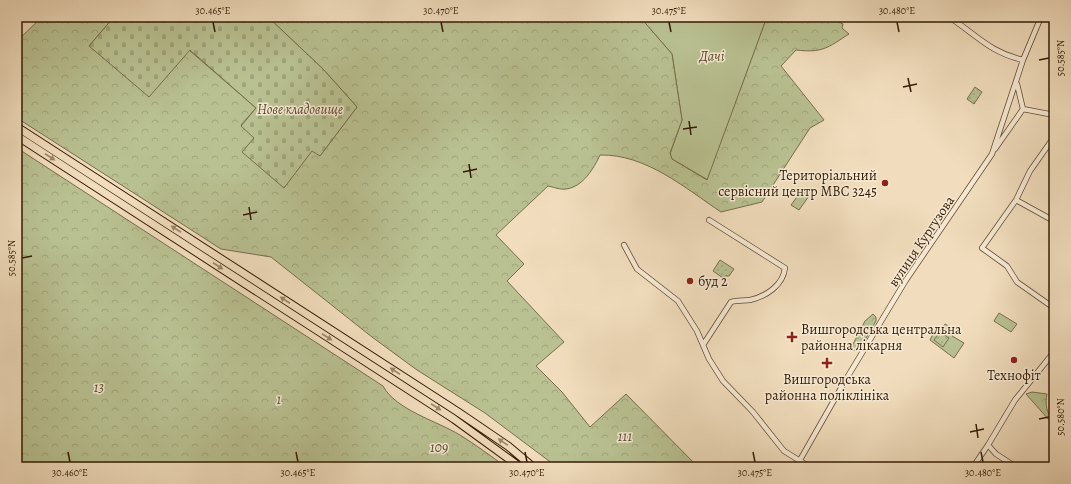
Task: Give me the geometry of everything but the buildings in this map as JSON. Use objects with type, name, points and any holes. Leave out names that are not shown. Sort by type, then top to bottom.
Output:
[{"type":"main road","points":[[17,126],[458,412],[508,446],[533,467]]},
{"type":"main road","points":[[17,136],[454,419],[502,452],[520,467]]},
{"type":"street","points":[[949,17],[968,29],[991,49],[1007,56],[1022,60]]},
{"type":"street","name":"вулиця Кургузова","points":[[796,467],[845,381],[913,269],[992,154],[1022,60],[1041,17]]},
{"type":"street","points":[[1017,79],[1017,90],[1023,109]]},
{"type":"street","points":[[1023,109],[1054,115]]},
{"type":"street","points":[[992,154],[1023,109]]},
{"type":"street","points":[[1054,137],[1030,171],[1016,200],[982,248],[1007,266],[1017,282],[1054,308]]},
{"type":"street","points":[[1016,200],[1054,222]]},
{"type":"street","points":[[703,345],[731,302],[750,300],[775,288],[784,275],[785,268],[709,220]]},
{"type":"street","points":[[624,245],[637,269],[678,301],[697,331],[709,359],[723,381],[753,412],[784,451],[801,460],[810,467]]},
{"type":"street","points":[[973,467],[1015,400],[1054,352]]},
{"type":"street","points":[[988,445],[996,454],[1016,467]]},
{"type":"green space","name":"111","points":[[42,17],[65,17],[69,20],[72,17],[114,17],[89,46],[189,50],[256,108],[241,125],[313,150],[320,156],[357,107],[323,69],[268,17],[640,17],[672,54],[682,120],[670,153],[672,159],[707,180],[767,17],[828,17],[843,24],[842,28],[849,34],[830,46],[819,50],[796,50],[781,66],[824,120],[810,128],[762,202],[721,212],[679,183],[649,166],[617,156],[600,155],[595,166],[578,185],[564,189],[548,186],[496,235],[524,264],[507,281],[564,342],[536,366],[562,392],[590,427],[626,394],[698,467],[557,467],[485,413],[417,370],[372,337],[271,257],[221,249],[17,118],[17,41]]},
{"type":"green space","name":"Нове кладовище","points":[[114,17],[268,17],[323,69],[357,107],[320,156],[312,151],[284,188],[242,152],[254,138],[241,126],[256,108],[190,50],[149,97],[89,46]]},
{"type":"green space","name":"Дачі","points":[[640,17],[767,17],[708,180],[672,159],[670,154],[682,120],[672,54]]},
{"type":"green space","points":[[975,87],[982,92],[974,104],[967,99]]},
{"type":"green space","points":[[17,148],[383,386],[397,402],[460,435],[506,467],[17,467]]},
{"type":"green space","points":[[802,190],[809,196],[799,210],[791,205]]},
{"type":"green space","points":[[720,260],[734,269],[729,276],[725,276],[723,278],[713,271]]},
{"type":"green space","points":[[999,313],[1017,324],[1011,332],[994,321]]},
{"type":"green space","points":[[873,314],[876,317],[876,321],[859,350],[853,350],[852,346],[865,321]]},
{"type":"green space","points":[[945,324],[955,330],[952,336],[964,343],[954,358],[930,340],[936,328],[940,331]]},
{"type":"green space","points":[[940,332],[949,338],[943,347],[934,340]]},
{"type":"green space","points":[[1032,392],[1047,394],[1047,408],[1049,415],[1054,420],[1049,420],[1026,394]]},
{"type":"place","name":"Територіальний сервісний центр МВС 3245","points":[[885,183]]},
{"type":"place","name":"буд 2","points":[[690,281]]},
{"type":"place","name":"Вишгородська центральна районна лікарня","points":[[792,337]]},
{"type":"place","name":"Технофіт","points":[[1014,360]]},
{"type":"place","name":"Вишгородська районна поліклініка","points":[[827,363]]},
{"type":"park label","name":"13","points":[[99,387]]},
{"type":"park label","name":"1","points":[[279,399]]},
{"type":"park label","name":"109","points":[[439,447]]}]
